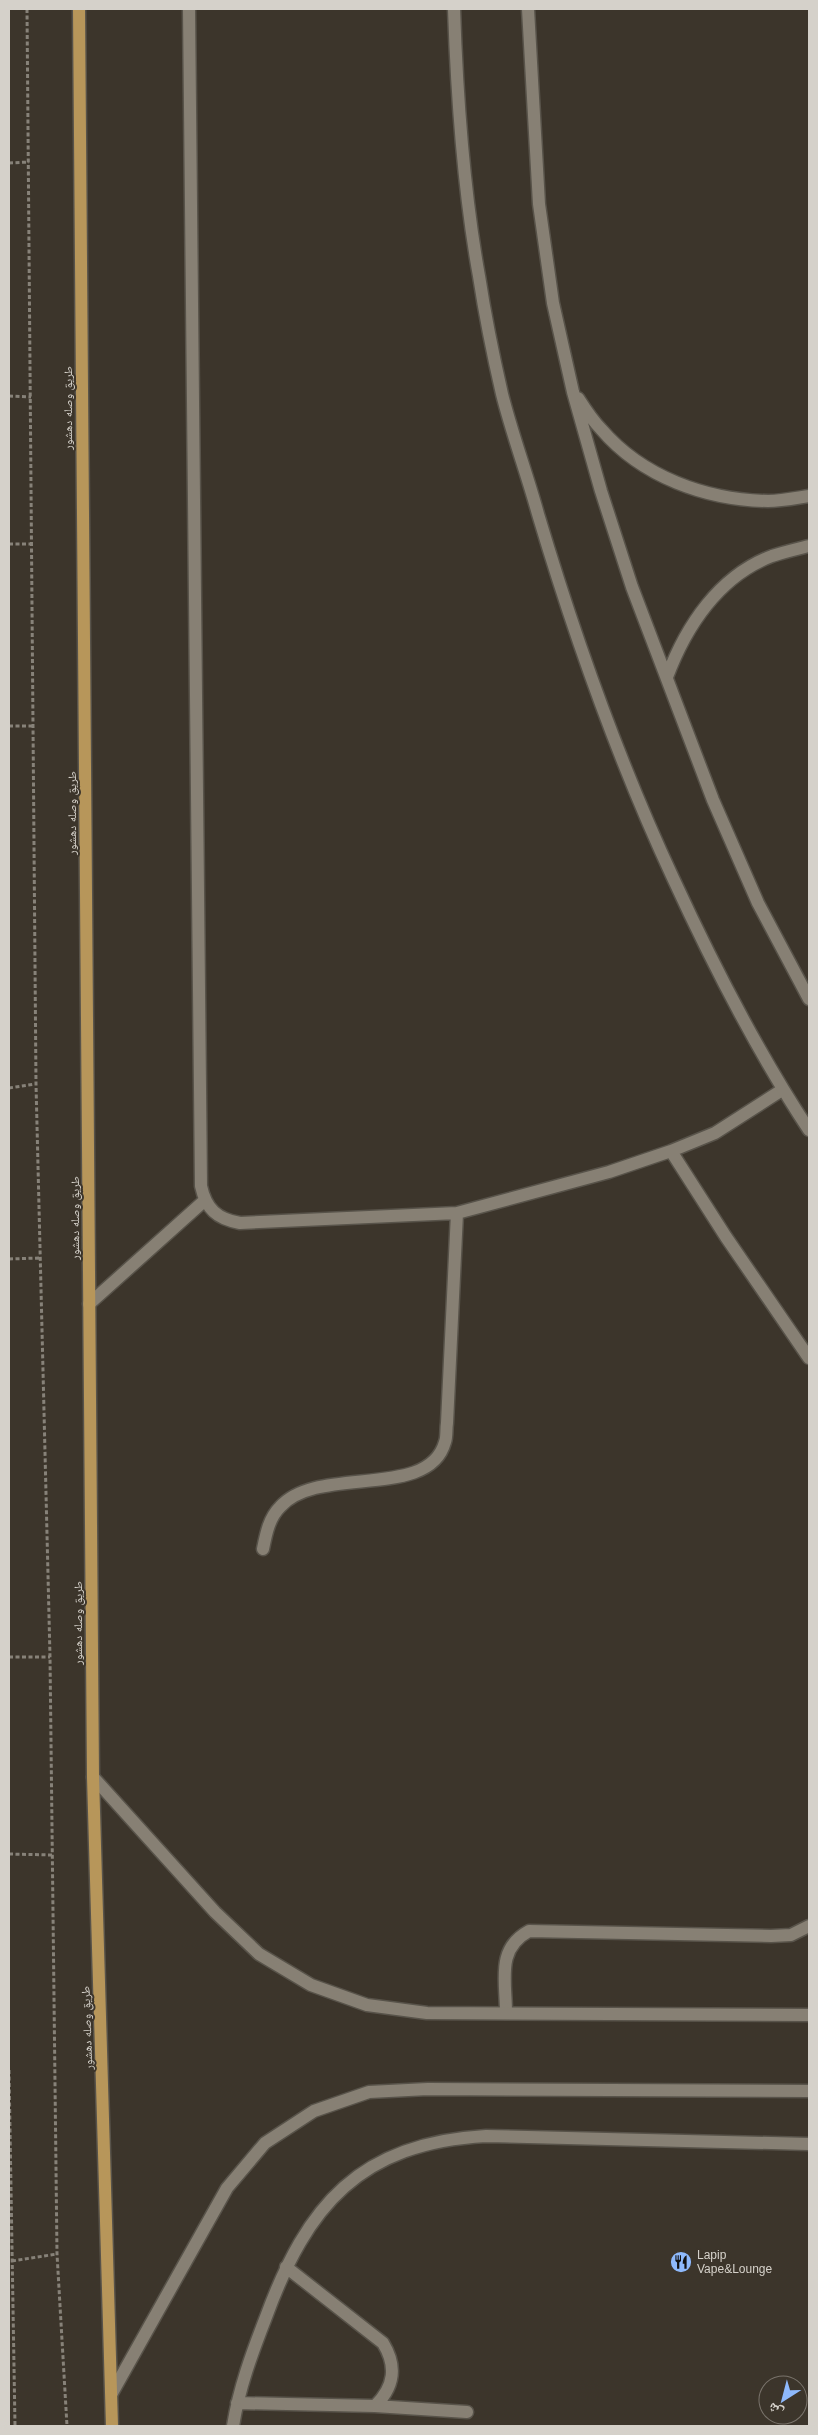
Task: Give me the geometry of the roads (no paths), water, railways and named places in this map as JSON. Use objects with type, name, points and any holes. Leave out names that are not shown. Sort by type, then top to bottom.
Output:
[{"type":"main road","name":"طريق وصله دهشور","points":[[79,9],[93,1777],[112,2426]]},
{"type":"street","points":[[189,9],[201,1186],[204,1200],[213,1213],[225,1220],[240,1223],[457,1213],[608,1172],[672,1151],[715,1133],[782,1090]]},
{"type":"street","points":[[454,9],[462,155],[478,275],[503,394],[568,614],[604,717],[645,818],[734,1005],[782,1090],[809,1130]]},
{"type":"street","points":[[528,9],[539,204],[553,303],[573,392],[601,492],[626,570],[713,800],[758,903],[809,999]]},
{"type":"street","points":[[573,392],[601,430],[636,461],[678,484],[723,498],[769,501],[809,496]]},
{"type":"street","points":[[667,677],[678,646],[695,618],[717,594],[742,572],[771,557],[809,546]]},
{"type":"street","points":[[672,1151],[726,1237],[809,1358]]},
{"type":"street","points":[[89,1304],[204,1200]]},
{"type":"street","points":[[263,1549],[268,1526],[280,1506],[298,1492],[320,1486],[420,1472],[436,1460],[445,1443],[447,1423],[457,1213]]},
{"type":"street","points":[[93,1777],[228,1924],[259,1954],[311,1985],[367,2006],[427,2013],[809,2016]]},
{"type":"street","points":[[506,2014],[505,1962],[509,1948],[517,1938],[530,1931],[771,1936],[791,1935],[809,1926]]},
{"type":"street","points":[[112,2393],[227,2188],[265,2143],[314,2110],[369,2092],[428,2088],[809,2091]]},
{"type":"street","points":[[233,2426],[237,2404],[250,2360],[286,2267],[301,2237],[322,2208],[344,2185],[370,2166],[400,2152],[456,2137],[486,2136],[809,2144]]},
{"type":"street","points":[[286,2267],[384,2343],[391,2355],[394,2369],[392,2383],[386,2396],[375,2406]]},
{"type":"street","points":[[237,2404],[375,2406],[467,2412]]},
{"type":"place","name":"Lapip Vape&Lounge","points":[[681,2262]]}]
